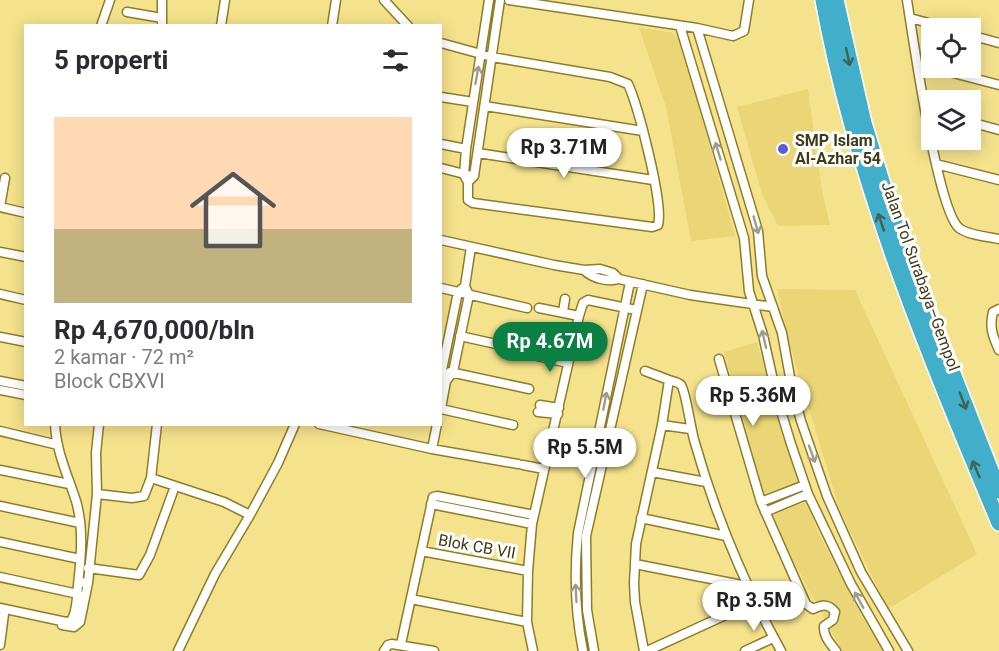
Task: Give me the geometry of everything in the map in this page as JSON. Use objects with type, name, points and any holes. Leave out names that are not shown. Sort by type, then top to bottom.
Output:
[{"type":"highway","name":"Jalan Tol Surabaya–Gempol","points":[[823,0],[829,35],[861,164],[901,277],[919,307],[999,491]]},
{"type":"highway","name":"Jalan Tol Surabaya–Gempol","points":[[838,2],[851,74],[897,230],[917,284],[919,307],[999,523]]},
{"type":"street","points":[[102,24],[110,0]]},
{"type":"street","points":[[127,12],[162,22],[162,0]]},
{"type":"street","points":[[221,24],[225,0]]},
{"type":"street","points":[[332,24],[336,0]]},
{"type":"street","points":[[384,0],[406,24]]},
{"type":"street","points":[[442,43],[481,55],[624,81],[631,91],[643,131],[660,218],[658,225],[652,227],[473,203],[467,198],[469,178],[466,149],[481,55],[489,0]]},
{"type":"street","points":[[469,178],[478,153],[482,131],[500,0]]},
{"type":"street","points":[[509,0],[697,28],[728,36],[741,34],[745,28],[749,0]]},
{"type":"street","points":[[906,0],[924,90]]},
{"type":"street","points":[[910,18],[921,21]]},
{"type":"street","points":[[680,26],[744,238],[747,281],[763,335],[777,398],[808,494],[851,584],[889,651]]},
{"type":"street","points":[[697,28],[760,240],[762,276],[782,333],[792,388],[801,421],[827,496],[861,572],[908,651]]},
{"type":"street","points":[[981,38],[999,43]]},
{"type":"street","points":[[442,48],[463,50]]},
{"type":"street","points":[[917,63],[921,64]]},
{"type":"street","points":[[971,78],[999,86]]},
{"type":"street","points":[[442,97],[473,102]]},
{"type":"street","points":[[485,106],[643,131]]},
{"type":"street","points":[[981,125],[999,130]]},
{"type":"street","points":[[469,129],[482,131]]},
{"type":"street","points":[[442,144],[466,149]]},
{"type":"street","points":[[934,150],[936,164],[955,223],[962,230],[999,239]]},
{"type":"street","points":[[478,153],[653,180]]},
{"type":"street","points":[[936,164],[999,180]]},
{"type":"street","points":[[442,168],[469,178]]},
{"type":"street","points":[[5,178],[0,207],[24,213]]},
{"type":"street","points":[[733,201],[748,196]]},
{"type":"street","points":[[442,240],[584,270],[598,278],[619,279],[690,295],[773,308]]},
{"type":"street","points":[[446,381],[442,370],[445,332],[461,289],[471,247]]},
{"type":"street","points":[[0,252],[24,258]]},
{"type":"street","points":[[594,651],[587,610],[582,534],[630,282]]},
{"type":"street","points":[[584,651],[579,626],[575,562],[643,284]]},
{"type":"street","points":[[442,288],[461,289],[469,294],[527,308]]},
{"type":"street","points":[[0,294],[24,300]]},
{"type":"street","points":[[442,403],[446,381],[453,372],[469,294]]},
{"type":"street","points":[[563,312],[565,299]]},
{"type":"street","points":[[533,651],[527,622],[528,571],[533,520],[579,316],[583,303],[588,300],[636,310]]},
{"type":"street","points":[[539,308],[579,316]]},
{"type":"street","points":[[999,309],[993,312],[991,325],[991,332],[999,350]]},
{"type":"street","points":[[460,336],[528,351]]},
{"type":"street","points":[[0,337],[24,342]]},
{"type":"street","points":[[537,356],[568,363]]},
{"type":"street","points":[[719,359],[765,512],[808,607],[813,609],[826,605],[835,612],[833,620],[824,626],[824,634],[836,651]]},
{"type":"street","points":[[442,370],[529,389]]},
{"type":"street","points":[[645,371],[678,383],[683,389],[690,429],[726,536],[754,602],[781,651]]},
{"type":"street","points":[[669,380],[662,425],[641,518],[635,564],[636,617],[646,651],[754,602]]},
{"type":"street","points":[[0,381],[24,386]]},
{"type":"street","points":[[0,390],[24,395]]},
{"type":"street","points":[[442,409],[513,426]]},
{"type":"street","points":[[539,409],[559,411]]},
{"type":"street","points":[[662,425],[690,429]]},
{"type":"street","points":[[1,612],[70,627],[80,622],[83,582],[80,559],[80,523],[76,502],[58,445],[55,426]]},
{"type":"street","points":[[1,612],[62,621],[70,621],[75,614],[78,594],[88,568],[97,494],[96,453],[99,426]]},
{"type":"street","points":[[97,494],[132,498],[144,496],[151,478],[157,426]]},
{"type":"street","points":[[178,651],[215,574],[250,515],[294,426]]},
{"type":"street","points":[[328,426],[432,449],[544,469]]},
{"type":"street","points":[[432,449],[437,426]]},
{"type":"street","points":[[0,431],[58,445]]},
{"type":"street","points":[[0,470],[69,484]]},
{"type":"street","points":[[652,472],[706,482]]},
{"type":"street","points":[[151,478],[224,502],[250,515]]},
{"type":"street","points":[[761,502],[805,485]]},
{"type":"street","points":[[88,568],[137,575],[141,573],[150,555],[175,486]]},
{"type":"street","points":[[765,512],[808,494]]},
{"type":"street","points":[[401,644],[431,504],[533,520]]},
{"type":"street","points":[[0,506],[80,523]]},
{"type":"street","points":[[641,518],[726,536]]},
{"type":"street","points":[[0,542],[80,559]]},
{"type":"street","name":"Blok CB VII","points":[[421,551],[528,571]]},
{"type":"street","points":[[635,564],[747,586]]},
{"type":"street","points":[[0,577],[78,594]]},
{"type":"street","points":[[411,599],[527,622]]},
{"type":"street","points":[[0,645],[1,612]]},
{"type":"street","points":[[745,651],[773,638]]},
{"type":"street","points":[[384,651],[388,645],[401,644],[434,651]]},
{"type":"shaded area","points":[[639,28],[670,32],[676,35],[682,45],[735,236],[691,241],[666,107]]},
{"type":"shaded area","name":"SMP Islam Al-Azhar 54","points":[[808,89],[822,191],[830,225],[778,226],[762,194],[737,107]]},
{"type":"shaded area","points":[[777,289],[855,290],[977,554],[888,609],[839,508],[788,339]]},
{"type":"shaded area","points":[[757,342],[795,474],[818,532],[863,618],[884,651],[842,651],[796,566],[766,501],[724,352]]},
{"type":"place","name":"SMP Islam Al-Azhar 54","points":[[783,149]]}]
